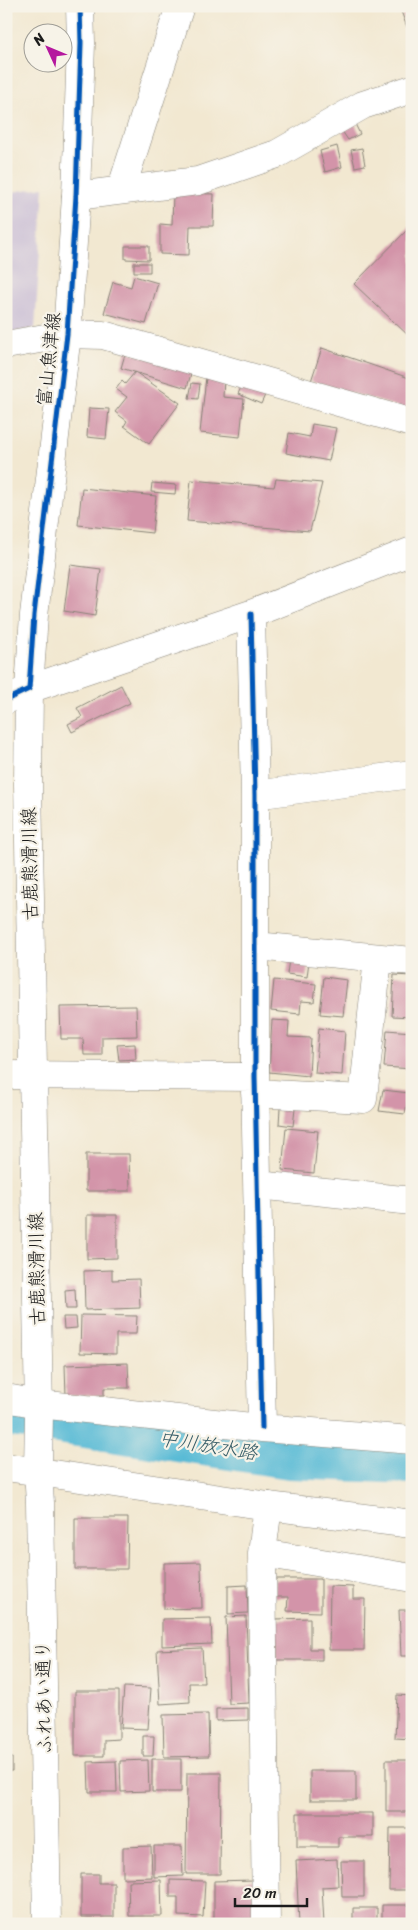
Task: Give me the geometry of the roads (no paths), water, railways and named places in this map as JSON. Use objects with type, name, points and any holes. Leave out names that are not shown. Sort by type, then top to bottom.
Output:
[{"type":"street","name":"富山魚津線","points":[[18,695],[36,606],[67,334],[76,196],[81,43],[80,6]]},
{"type":"street","points":[[121,190],[180,6]]},
{"type":"street","points":[[76,196],[198,181],[277,154],[362,105],[412,89]]},
{"type":"street","points":[[6,345],[67,334],[103,335],[412,423]]},
{"type":"street","points":[[18,695],[251,614],[412,551]]},
{"type":"street","points":[[251,614],[255,795],[255,1085],[262,1428]]},
{"type":"street","name":"古鹿熊滑川線","points":[[18,695],[28,784],[19,1075],[39,1408],[38,1461]]},
{"type":"street","points":[[255,795],[412,774]]},
{"type":"street","points":[[256,946],[412,961]]},
{"type":"street","points":[[19,1075],[255,1085],[364,1099],[378,958]]},
{"type":"street","points":[[258,1185],[412,1201]]},
{"type":"street","points":[[6,1398],[39,1408],[412,1440]]},
{"type":"street","points":[[6,1467],[38,1461],[63,1476],[268,1506],[412,1524]]},
{"type":"street","name":"ふれあい通り","points":[[38,1461],[47,1924]]},
{"type":"street","points":[[266,1924],[262,1552],[268,1506]]},
{"type":"street","points":[[262,1552],[412,1578]]},
{"type":"waterway","name":"中川放水路","points":[[6,1414],[290,1457],[412,1462]]}]
